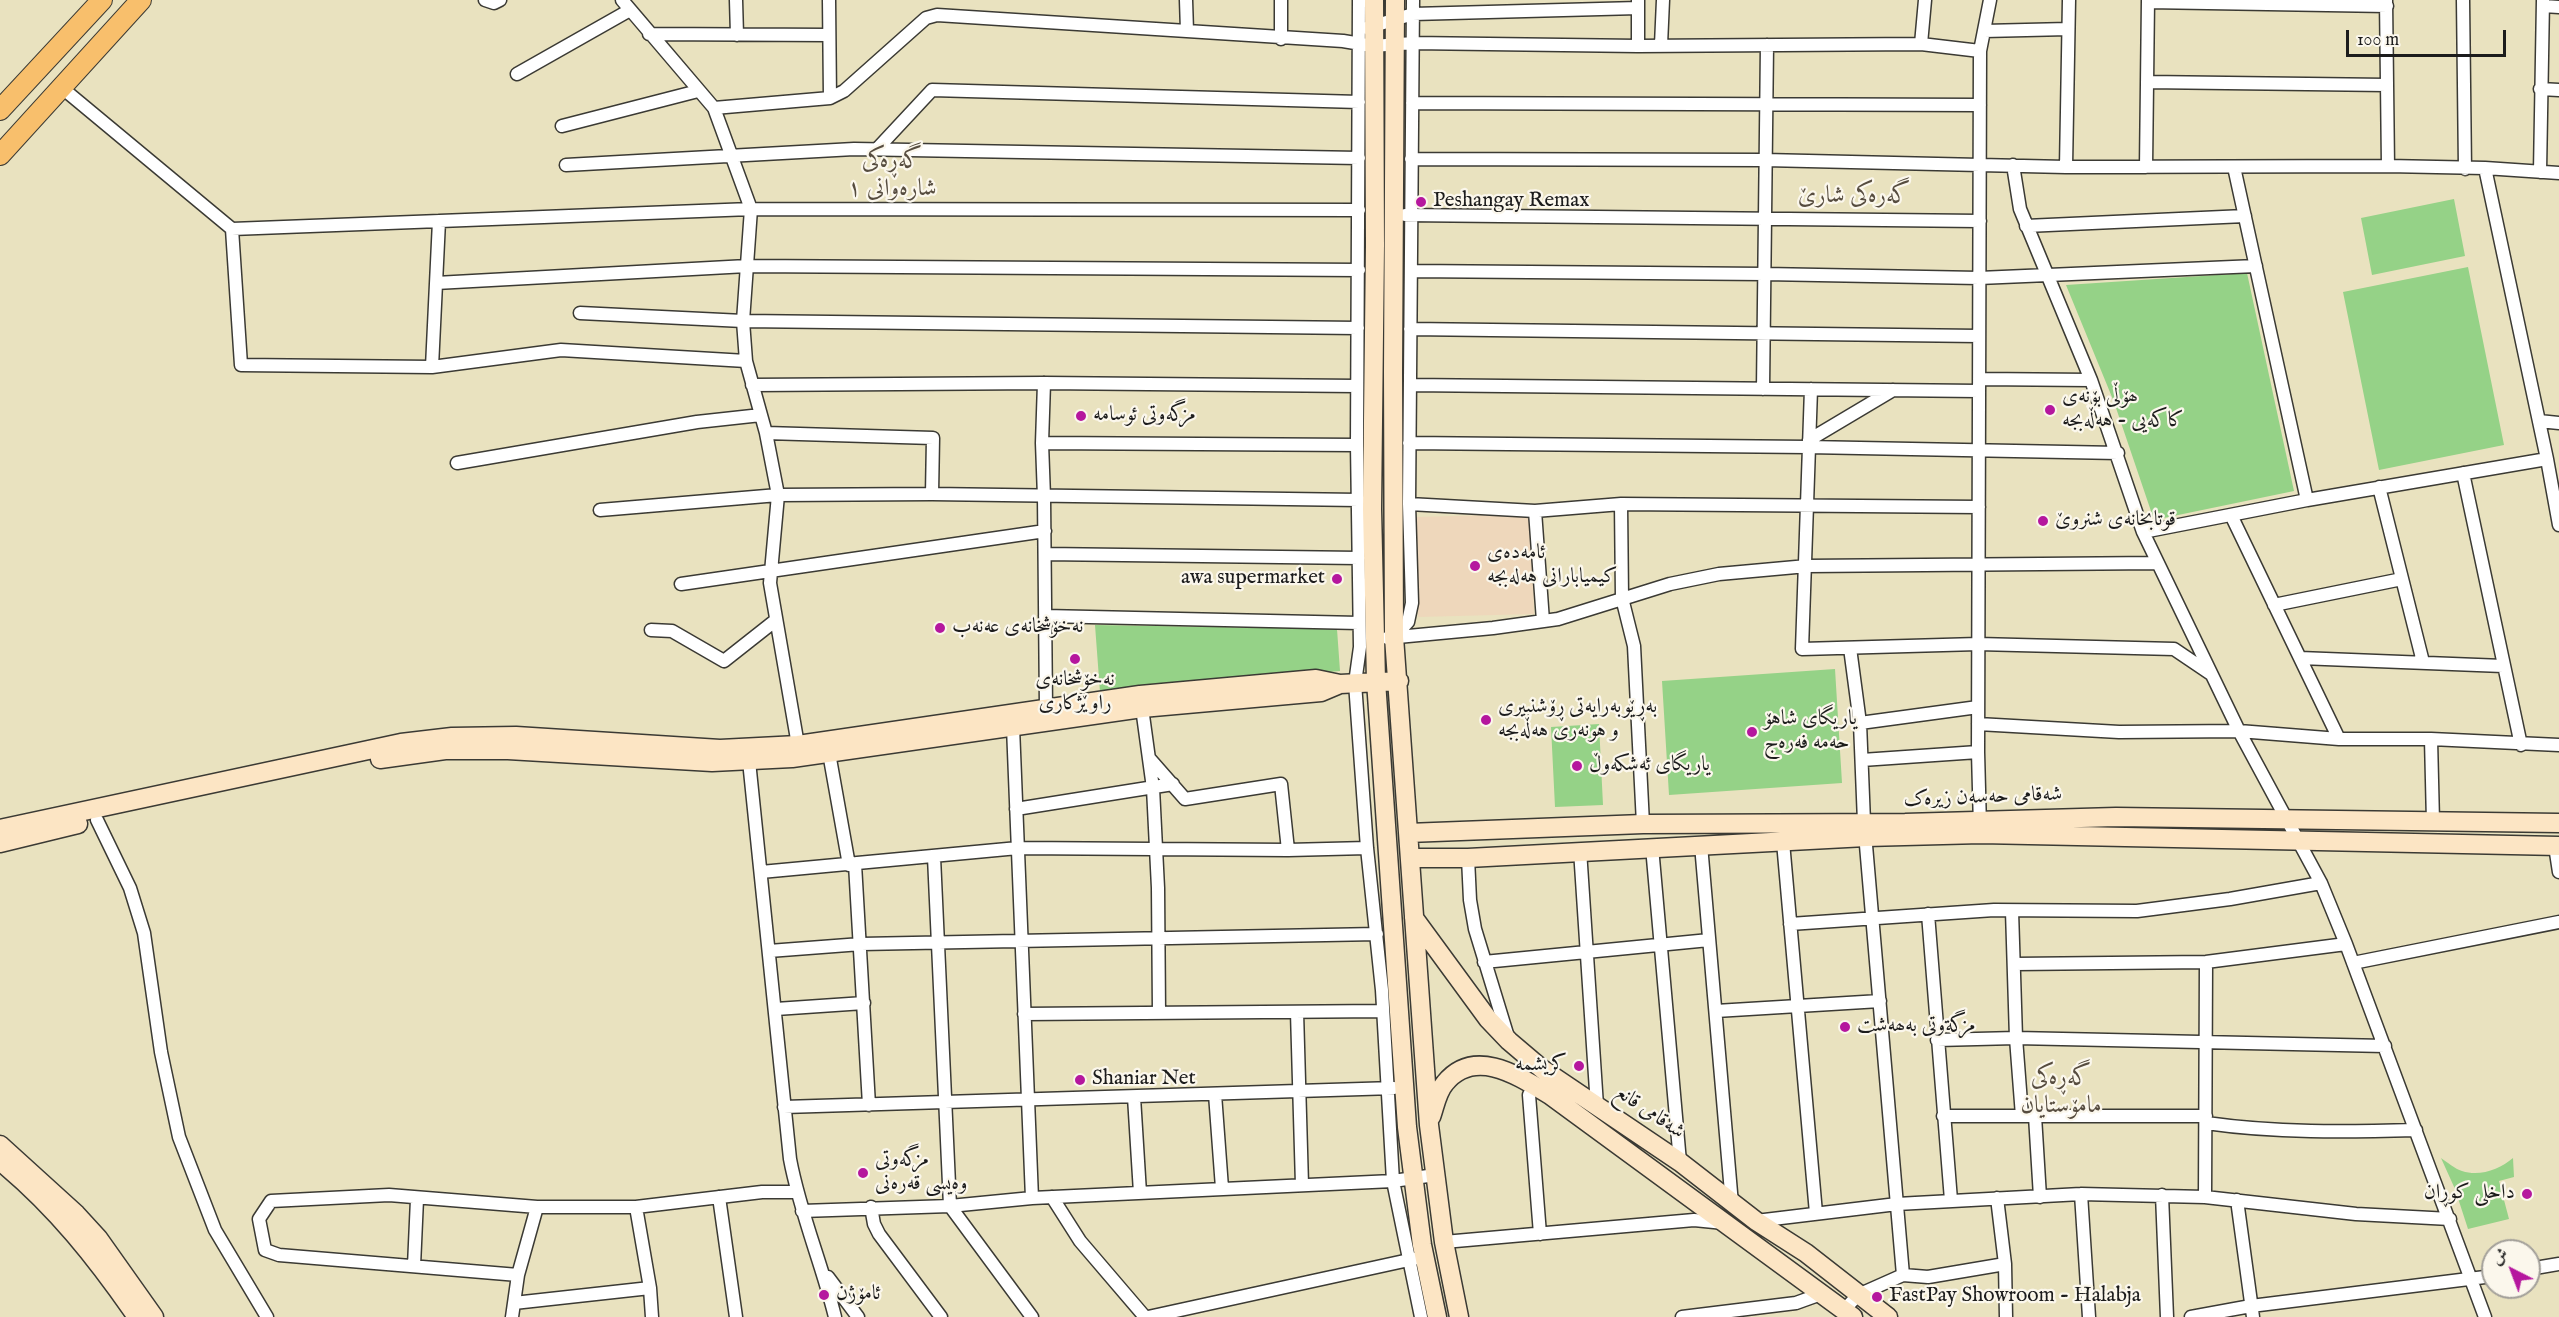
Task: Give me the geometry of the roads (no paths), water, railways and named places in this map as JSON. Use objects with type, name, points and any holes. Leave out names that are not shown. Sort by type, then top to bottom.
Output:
[{"type":"main road","points":[[0,110],[102,0]]},
{"type":"main road","points":[[0,154],[141,0]]},
{"type":"main road","points":[[1374,0],[1366,29],[1367,245],[1363,506],[1375,640],[1396,1088],[1414,1179],[1417,1258],[1437,1317]]},
{"type":"main road","points":[[1395,0],[1404,17],[1405,44],[1402,215],[1404,376],[1394,637],[1429,1125],[1444,1242],[1459,1317]]},
{"type":"main road","points":[[0,830],[299,770],[445,750],[518,750],[712,762],[749,761],[829,753],[1046,709],[1140,695],[1316,678],[1347,683],[1398,681]]},
{"type":"main road","points":[[0,843],[401,743],[452,737],[603,740],[720,748],[798,745],[1012,727],[1143,708],[1321,692],[1347,683]]},
{"type":"main road","name":"شەقامی حەسەن زیرەک","points":[[1408,833],[1643,824],[1865,830],[1980,827],[2116,817],[2559,823]]},
{"type":"main road","name":"شەقامی حەسەن زیرەک","points":[[1980,827],[2299,842],[2557,846]]},
{"type":"main road","name":"شەقامی حەسەن زیرەک","points":[[1410,858],[1468,858],[1580,850],[1783,842],[1865,830]]},
{"type":"main road","name":"شەقامی قانع","points":[[1414,917],[1488,1019],[1548,1087],[1849,1315]]},
{"type":"main road","name":"شەقامی قانع","points":[[1429,1125],[1445,1082],[1461,1071],[1483,1065],[1511,1071],[1597,1106],[1680,1162],[1756,1221],[1806,1253],[1888,1317]]},
{"type":"main road","points":[[0,1145],[76,1214],[98,1238],[153,1317]]},
{"type":"main road","points":[[2,1165],[42,1198],[85,1245],[137,1317]]},
{"type":"street","points":[[485,0],[494,3],[500,0]]},
{"type":"street","points":[[736,0],[737,35]]},
{"type":"street","points":[[829,0],[830,98]]},
{"type":"street","points":[[1186,0],[1187,30]]},
{"type":"street","points":[[1281,0],[1281,39]]},
{"type":"street","points":[[1359,0],[1366,29]]},
{"type":"street","points":[[1404,17],[1413,0]]},
{"type":"street","points":[[1662,45],[1663,0]]},
{"type":"street","points":[[1921,44],[1925,0]]},
{"type":"street","points":[[1980,827],[1978,564],[1980,51],[1990,0]]},
{"type":"street","points":[[2066,167],[2069,0]]},
{"type":"street","points":[[2463,0],[2465,169]]},
{"type":"street","points":[[2146,167],[2148,1],[2386,3],[2388,166]]},
{"type":"street","points":[[2540,172],[2543,3],[2559,7]]},
{"type":"street","points":[[1343,42],[1366,29],[1404,17],[1638,4],[1638,46]]},
{"type":"street","points":[[517,74],[626,5],[714,108],[751,209],[743,321],[746,361],[766,433],[778,495],[770,583],[798,745]]},
{"type":"street","points":[[714,108],[830,98],[844,91],[931,16],[1187,30],[1366,45],[1921,44],[1980,51]]},
{"type":"street","points":[[1984,31],[2068,29]]},
{"type":"street","points":[[649,34],[829,35]]},
{"type":"street","points":[[1394,637],[1408,622],[1412,609],[1409,443],[1404,376],[1410,329],[1411,271],[1402,215],[1412,159],[1412,103],[1405,44]]},
{"type":"street","points":[[1366,45],[1359,102],[1359,210],[1367,245],[1359,270],[1357,445],[1363,506],[1359,558],[1360,647],[1347,683],[1377,934],[1383,1011],[1396,1088],[1393,1181],[1417,1258],[1421,1317]]},
{"type":"street","points":[[1763,389],[1767,45]]},
{"type":"street","points":[[2147,82],[2387,85]]},
{"type":"street","points":[[61,87],[232,229],[751,209],[1359,210]]},
{"type":"street","points":[[2540,89],[2559,90]]},
{"type":"street","points":[[877,149],[932,90],[1359,102]]},
{"type":"street","points":[[562,126],[698,91]]},
{"type":"street","points":[[1412,103],[1980,105]]},
{"type":"street","points":[[566,165],[877,149],[1359,158]]},
{"type":"street","points":[[1412,159],[1765,160],[2066,167],[2388,166],[2485,168],[2559,174]]},
{"type":"street","points":[[2013,165],[2020,209],[2026,226],[2091,380],[2118,453],[2143,532],[2239,731],[2321,883],[2385,1046],[2486,1317]]},
{"type":"street","points":[[2234,167],[2307,500]]},
{"type":"street","points":[[2485,168],[2557,500],[2559,525]]},
{"type":"street","points":[[1402,215],[1980,221]]},
{"type":"street","points":[[2026,226],[2245,216]]},
{"type":"street","points":[[432,367],[439,221]]},
{"type":"street","points":[[232,229],[241,365],[432,367],[561,351],[746,361]]},
{"type":"street","points":[[436,283],[747,266],[1359,270]]},
{"type":"street","points":[[1411,271],[1980,278],[2256,266]]},
{"type":"street","points":[[580,313],[743,321],[1358,328]]},
{"type":"street","points":[[1410,329],[1979,336]]},
{"type":"street","points":[[1404,376],[1763,389],[1894,390],[2091,380]]},
{"type":"street","points":[[752,385],[1044,383],[1358,386]]},
{"type":"street","points":[[1044,383],[1042,443],[1046,709]]},
{"type":"street","points":[[1811,389],[1807,566],[1802,649],[1978,644],[2174,649],[2184,646],[2193,634]]},
{"type":"street","points":[[1809,443],[1894,390]]},
{"type":"street","points":[[457,463],[697,422],[760,415]]},
{"type":"street","points":[[2539,422],[2559,423]]},
{"type":"street","points":[[766,433],[933,438],[932,494]]},
{"type":"street","points":[[1042,443],[1357,445]]},
{"type":"street","points":[[1409,443],[1809,443],[1979,451],[2118,453]]},
{"type":"street","points":[[2143,532],[2307,500],[2547,459]]},
{"type":"street","points":[[2463,473],[2521,745]]},
{"type":"street","points":[[2379,487],[2423,662]]},
{"type":"street","points":[[600,510],[778,495],[932,494],[1363,506]]},
{"type":"street","points":[[1409,504],[1535,511],[1621,504],[1979,507]]},
{"type":"street","points":[[1621,504],[1622,598],[1634,646],[1643,824]]},
{"type":"street","points":[[1535,511],[1543,621]]},
{"type":"street","points":[[2231,515],[2339,739]]},
{"type":"street","points":[[681,584],[1045,531]]},
{"type":"street","points":[[1045,554],[1359,558]]},
{"type":"street","points":[[1375,640],[1558,619],[1622,598],[1719,574],[1807,566],[2158,563]]},
{"type":"street","points":[[2274,605],[2402,579]]},
{"type":"street","points":[[1045,616],[1359,623]]},
{"type":"street","points":[[651,630],[672,631],[724,661],[776,620]]},
{"type":"street","points":[[1850,648],[1860,723],[1865,830],[1903,1275]]},
{"type":"street","points":[[2174,649],[2211,675]]},
{"type":"street","points":[[2300,658],[2503,666]]},
{"type":"street","points":[[1860,723],[1978,707]]},
{"type":"street","points":[[1143,708],[1153,788],[1159,937],[1159,1012]]},
{"type":"street","points":[[1978,724],[2119,732],[2239,731],[2339,739],[2432,739],[2559,745]]},
{"type":"street","points":[[1012,727],[1032,1198]]},
{"type":"street","points":[[2432,739],[2433,822]]},
{"type":"street","points":[[1862,760],[1978,752]]},
{"type":"street","points":[[829,753],[852,865],[861,944],[869,1105]]},
{"type":"street","points":[[1149,758],[1185,799],[1281,784],[1288,850]]},
{"type":"street","points":[[749,761],[776,1009],[784,1107],[796,1192],[824,1271],[835,1317]]},
{"type":"street","points":[[1016,809],[1173,784]]},
{"type":"street","points":[[97,820],[130,888],[144,933],[161,1052],[179,1137],[215,1230],[267,1317]]},
{"type":"street","points":[[1783,842],[1816,1213]]},
{"type":"street","points":[[1701,845],[1732,1204]]},
{"type":"street","points":[[2557,846],[2559,872]]},
{"type":"street","points":[[1652,847],[1680,1162]]},
{"type":"street","points":[[761,872],[1018,848],[1288,850],[1367,848]]},
{"type":"street","points":[[1580,850],[1597,1106]]},
{"type":"street","points":[[934,857],[950,1206],[1032,1317]]},
{"type":"street","points":[[1468,858],[1470,900],[1484,962],[1509,1041]]},
{"type":"street","points":[[1790,924],[2012,910],[2137,911],[2170,908],[2321,883]]},
{"type":"street","points":[[2012,910],[2016,1038],[2040,1197]]},
{"type":"street","points":[[1928,914],[1951,1200]]},
{"type":"street","points":[[2353,963],[2559,922]]},
{"type":"street","points":[[769,951],[861,944],[1377,934]]},
{"type":"street","points":[[1484,962],[1709,940]]},
{"type":"street","points":[[2015,964],[2206,962],[2346,944]]},
{"type":"street","points":[[2205,1197],[2206,962]]},
{"type":"street","points":[[1716,1011],[1880,1000]]},
{"type":"street","points":[[776,1009],[864,1003]]},
{"type":"street","points":[[1024,1014],[1383,1011]]},
{"type":"street","points":[[1297,1012],[1302,1185]]},
{"type":"street","points":[[1937,1040],[2016,1038],[2207,1044],[2385,1046]]},
{"type":"street","points":[[1540,1233],[1529,1095],[1548,1087]]},
{"type":"street","points":[[784,1107],[945,1104],[1396,1088]]},
{"type":"street","points":[[1215,1094],[1222,1188]]},
{"type":"street","points":[[1134,1097],[1140,1193]]},
{"type":"street","points":[[1943,1116],[2206,1120],[2244,1128],[2318,1133],[2416,1130]]},
{"type":"street","points":[[802,1211],[950,1206],[1032,1198],[1393,1181],[1435,1175]]},
{"type":"street","points":[[518,1275],[279,1255],[265,1250],[260,1219],[271,1201],[389,1195],[537,1207],[636,1207],[762,1192],[796,1192]]},
{"type":"street","points":[[1756,1221],[1897,1204],[2080,1194],[2205,1197],[2356,1214],[2450,1219]]},
{"type":"street","points":[[2080,1194],[2089,1317]]},
{"type":"street","points":[[2162,1195],[2168,1317]]},
{"type":"street","points":[[719,1197],[736,1317]]},
{"type":"street","points":[[1052,1197],[1080,1241],[1147,1317],[1417,1258]]},
{"type":"street","points":[[1997,1198],[2005,1264],[2006,1317]]},
{"type":"street","points":[[414,1266],[417,1199]]},
{"type":"street","points":[[2237,1200],[2252,1312]]},
{"type":"street","points":[[512,1317],[518,1275],[537,1207]]},
{"type":"street","points":[[636,1207],[650,1288],[652,1317]]},
{"type":"street","points":[[871,1207],[874,1224],[879,1234],[941,1317]]},
{"type":"street","points":[[1444,1242],[1694,1220],[1728,1223]]},
{"type":"street","points":[[1849,1315],[1858,1295],[1903,1275],[1928,1277],[2005,1264]]},
{"type":"street","points":[[2541,1267],[2559,1264]]},
{"type":"street","points":[[824,1271],[858,1317]]},
{"type":"street","points":[[2191,1317],[2252,1312],[2481,1278]]},
{"type":"street","points":[[514,1303],[650,1288]]},
{"type":"street","points":[[1682,1317],[1796,1303],[1821,1294]]},
{"type":"place","name":"Peshangay Remax","points":[[1421,202]]},
{"type":"place","name":"ھۆڵی بۆنەی کاکەیی - هەڵەبجە","points":[[2050,410]]},
{"type":"place","name":"مزگەوتی ئوسامە","points":[[1081,416]]},
{"type":"place","name":"قوتابخانەی شنروێ","points":[[2043,521]]},
{"type":"place","name":"ئامەدەی کیمیابارانی هەلەبجە","points":[[1475,566]]},
{"type":"place","name":"awa supermarket","points":[[1337,579]]},
{"type":"place","name":"نەخۆشخانەی عەنەب","points":[[940,628]]},
{"type":"place","name":"نەخۆشخانەی راوێژکاری","points":[[1075,659]]},
{"type":"place","name":"بەڕێوبەرایەتی ڕۆشنبیری و هونەری هەڵەبجە","points":[[1486,720]]},
{"type":"place","name":"یاریگای شاهۆ حەمە فەرەج","points":[[1752,732]]},
{"type":"place","name":"یاریگای ئەشکەوڵ","points":[[1577,766]]},
{"type":"place","name":"مزگةوتى بەھەشت","points":[[1845,1027]]},
{"type":"place","name":"کریشمە","points":[[1579,1066]]},
{"type":"place","name":"Shaniar Net","points":[[1080,1080]]},
{"type":"place","name":"مزگەوتی وەیسی قەرەنی","points":[[863,1173]]},
{"type":"place","name":"داخلی کوڕان","points":[[2527,1194]]},
{"type":"place","name":"ئامۆژن","points":[[824,1295]]},
{"type":"place","name":"FastPay Showroom - Halabja","points":[[1877,1297]]},
{"type":"district","name":"گەڕەکی شارەوانی ١","points":[[892,176]]},
{"type":"district","name":"گەرەکی شارێ","points":[[1854,197]]},
{"type":"district","name":"گەڕەکی مامۆستایان","points":[[2061,1093]]}]
